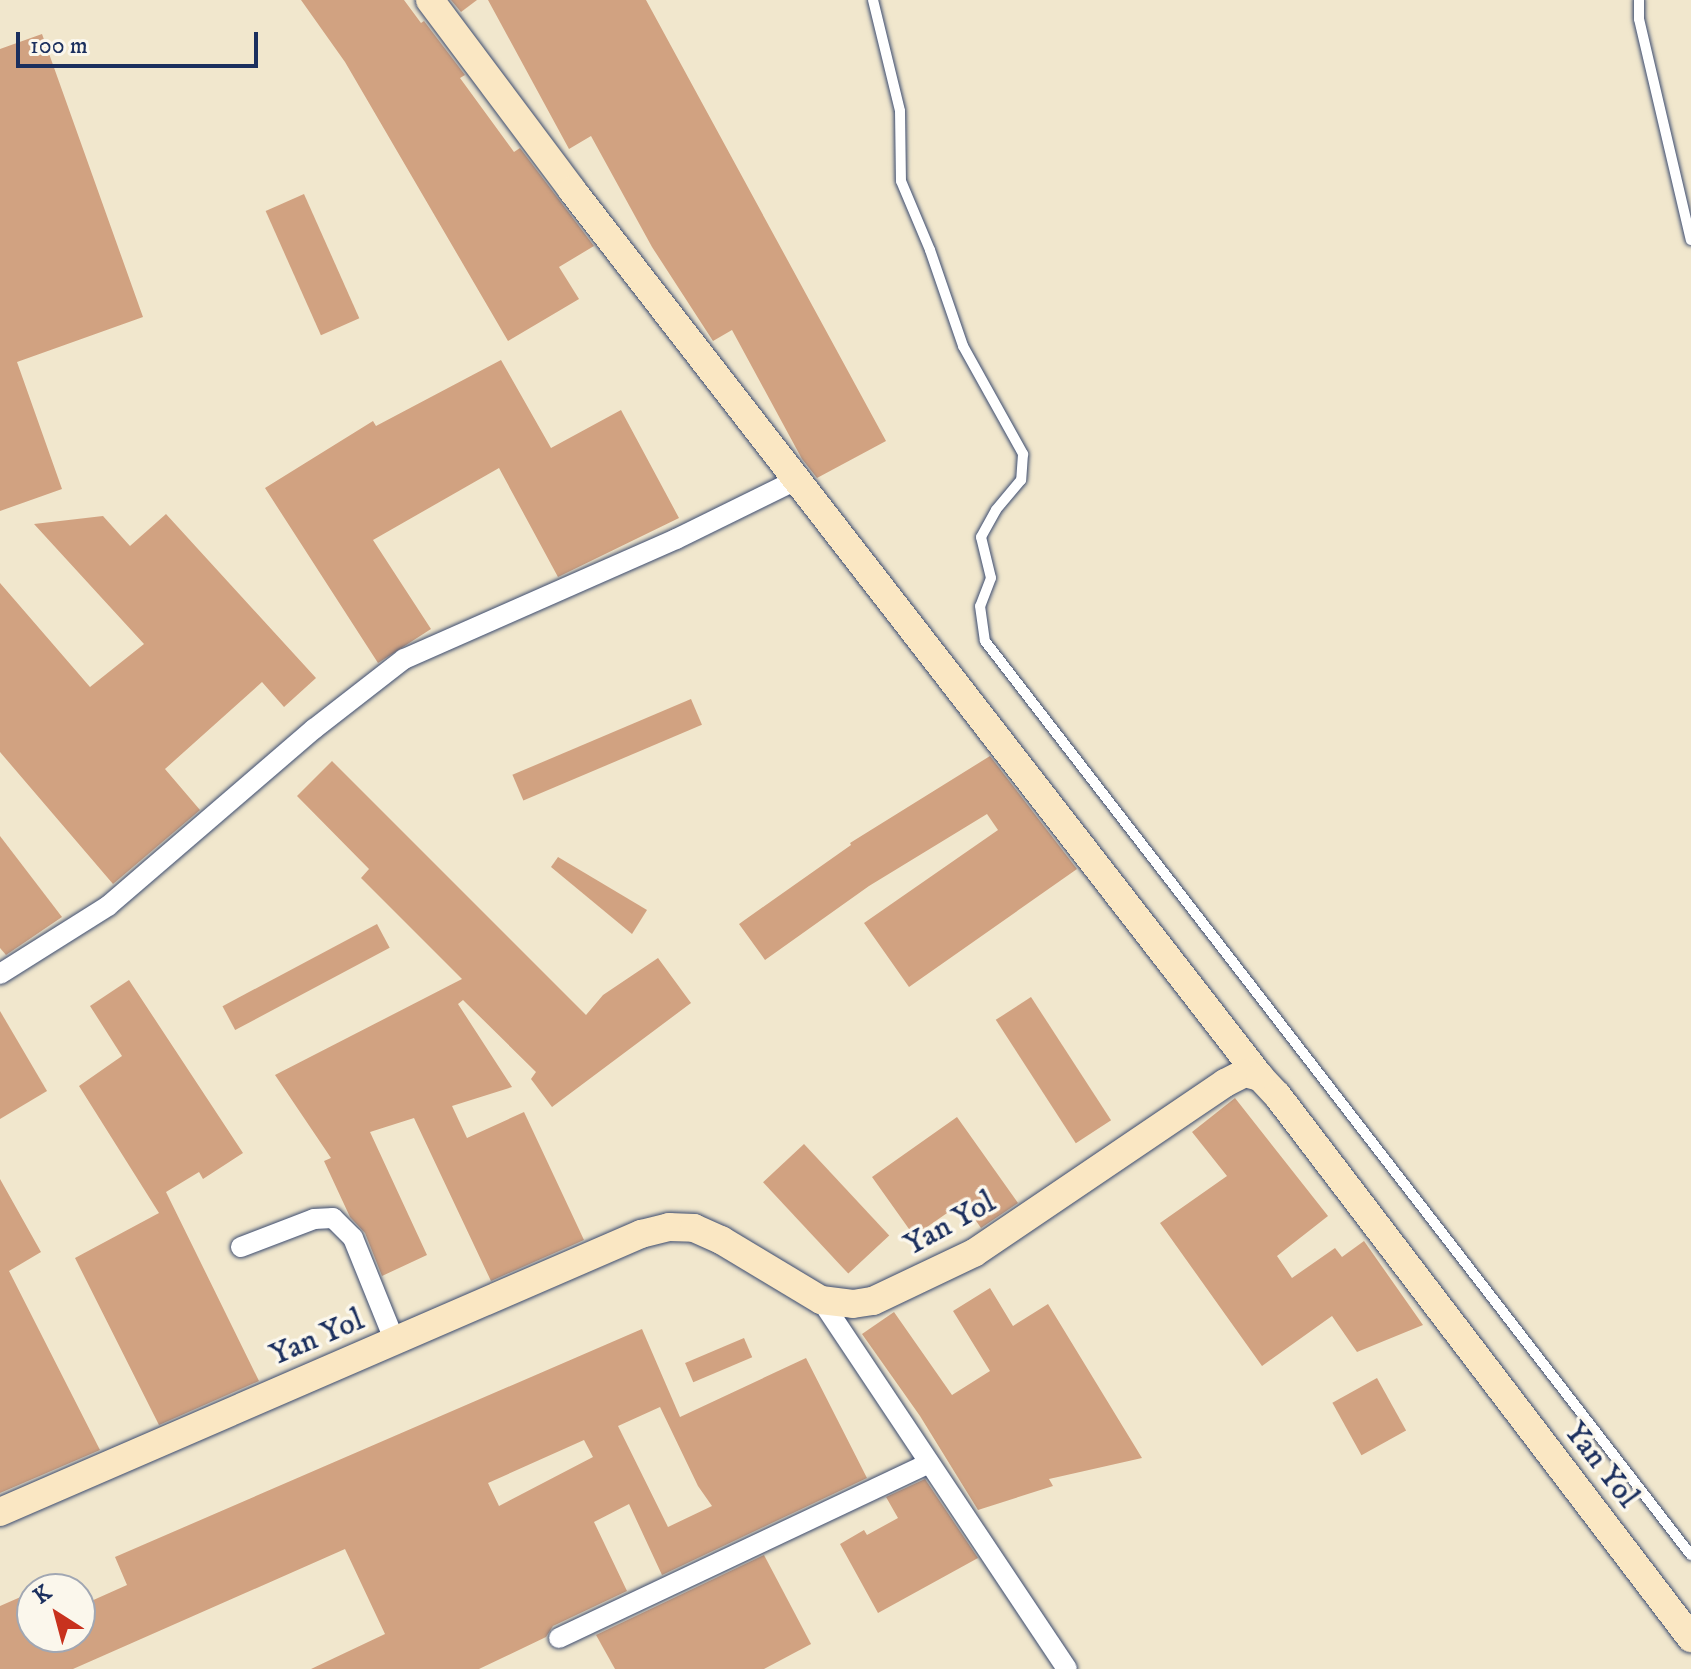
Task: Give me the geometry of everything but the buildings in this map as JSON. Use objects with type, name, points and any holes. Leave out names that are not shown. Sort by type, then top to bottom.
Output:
[{"type":"street","points":[[430,0],[796,480],[1260,1077]]},
{"type":"street","points":[[0,974],[108,906],[314,729],[404,659],[676,539],[796,480]]},
{"type":"street","name":"Yan Yol","points":[[0,1512],[641,1234],[669,1227],[694,1228],[721,1240],[821,1300],[853,1304],[873,1301],[962,1259],[1035,1215],[1225,1083],[1245,1073],[1260,1077],[1691,1638]]},
{"type":"street","points":[[241,1247],[314,1219],[333,1218],[353,1238],[395,1342]]},
{"type":"street","points":[[821,1300],[1067,1669]]},
{"type":"street","points":[[559,1638],[929,1463]]},
{"type":"lane","points":[[873,0],[900,111],[901,181],[930,250],[963,346],[1023,454],[1021,480],[996,510],[981,537],[991,578],[980,606],[985,641],[1691,1555]]},
{"type":"lane","points":[[1639,0],[1639,19],[1691,240]]}]
